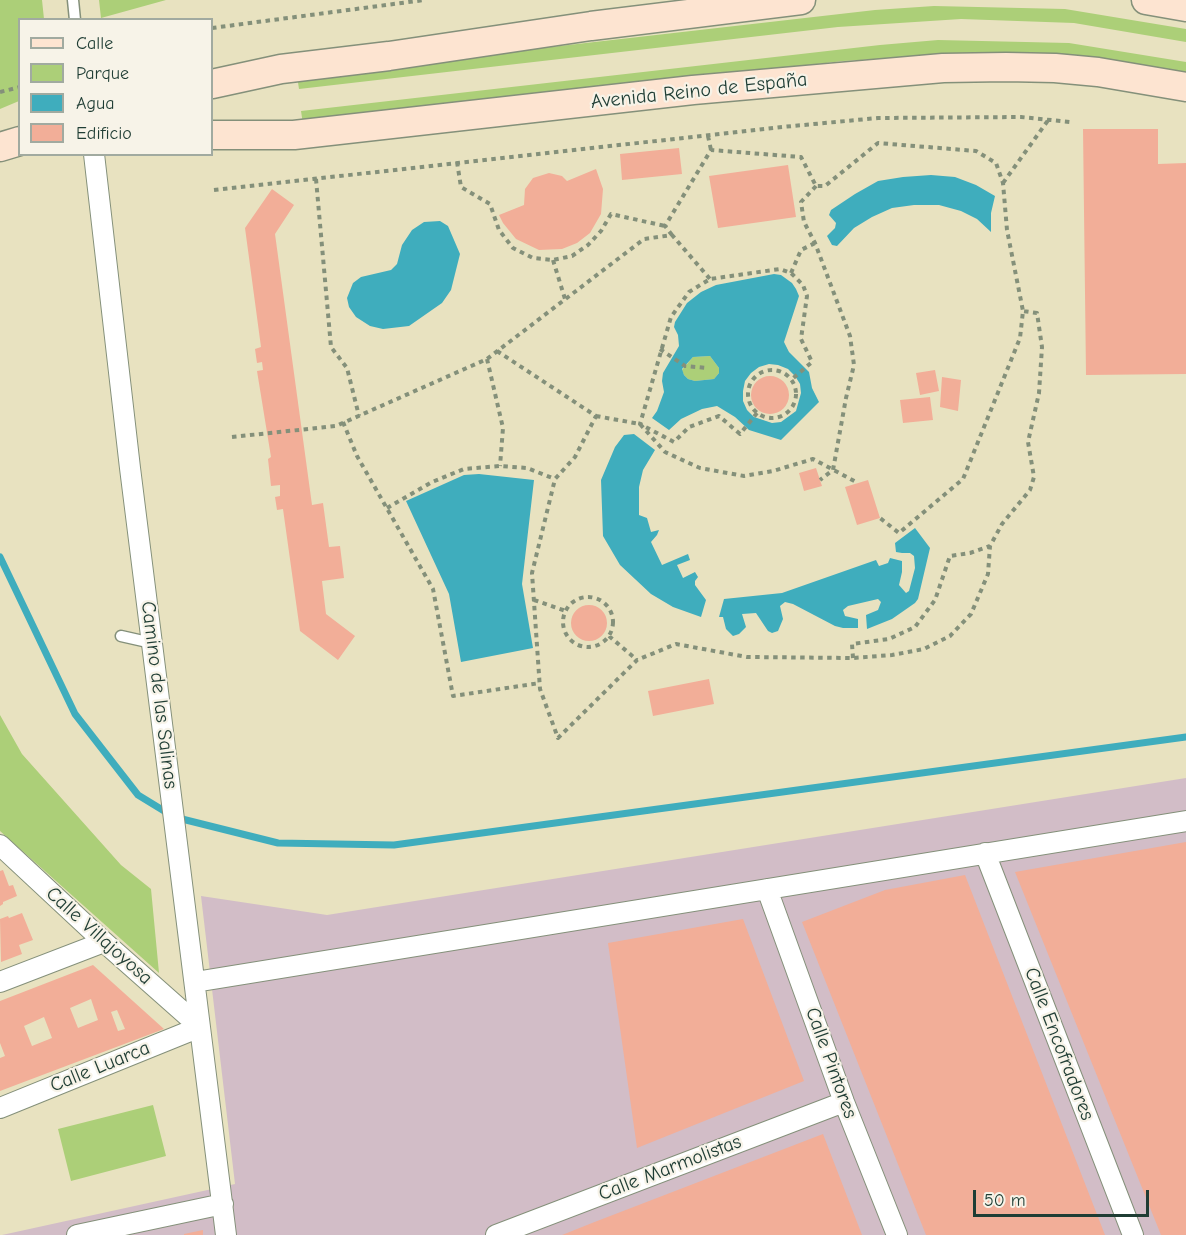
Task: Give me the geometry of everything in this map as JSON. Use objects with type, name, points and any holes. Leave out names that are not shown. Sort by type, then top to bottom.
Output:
[{"type":"street","points":[[213,84],[281,69],[389,56],[591,26],[801,0]]},
{"type":"street","points":[[1146,0],[1186,7]]},
{"type":"street","name":"Avenida Reino de España","points":[[213,135],[294,135],[693,90],[943,68],[1055,68],[1098,72],[1186,87]]},
{"type":"street","points":[[0,147],[18,142]]},
{"type":"street","name":"Camino de las Salinas","points":[[94,156],[129,459],[226,1235]]},
{"type":"street","points":[[195,982],[1186,821]]},
{"type":"street","name":"Calle Villajoyosa","points":[[1,846],[200,1027]]},
{"type":"street","name":"Calle Encofradores","points":[[986,853],[1133,1235]]},
{"type":"street","name":"Calle Pintores","points":[[767,889],[844,1102],[897,1235]]},
{"type":"street","points":[[0,982],[104,942]]},
{"type":"street","name":"Calle Luarca","points":[[0,1107],[200,1027]]},
{"type":"street","name":"Calle Marmolistas","points":[[496,1235],[844,1102]]},
{"type":"street","points":[[77,1235],[223,1204]]},
{"type":"lane","points":[[73,0],[75,18]]},
{"type":"lane","points":[[121,636],[152,643]]},
{"type":"path","points":[[213,28],[424,0]]},
{"type":"path","points":[[0,92],[18,88]]},
{"type":"path","points":[[214,190],[878,118],[1021,117],[1071,122]]},
{"type":"path","points":[[1003,183],[1049,119]]},
{"type":"path","points":[[665,226],[711,150],[708,136]]},
{"type":"path","points":[[820,480],[834,470],[854,365],[850,336],[815,243],[804,222],[801,201],[816,186],[825,186],[878,143],[976,151],[996,163],[1003,183],[1007,230],[1023,311],[1020,339],[963,479],[898,533],[880,518]]},
{"type":"path","points":[[711,150],[801,157],[816,186]]},
{"type":"path","points":[[457,162],[461,186],[490,204],[499,230],[513,248],[533,258],[553,260],[572,256],[588,245],[601,231],[611,214],[665,226],[710,279]]},
{"type":"path","points":[[316,179],[331,347],[347,368],[359,416]]},
{"type":"path","points":[[232,437],[336,426],[487,359],[644,239],[672,235]]},
{"type":"path","points":[[791,273],[801,250],[815,243]]},
{"type":"path","points":[[553,260],[565,299]]},
{"type":"path","points":[[640,424],[671,317],[689,292],[710,279],[780,269],[791,273],[803,285],[807,296],[801,339],[812,362],[791,380]]},
{"type":"path","points":[[596,416],[575,457],[555,479],[532,573],[540,683],[558,738],[637,660],[676,644],[747,657],[853,658],[892,655],[924,649],[950,636],[970,614],[988,574],[990,546],[1002,524],[1030,490],[1034,477],[1028,442],[1039,393],[1042,347],[1036,313],[1023,311]]},
{"type":"path","points":[[660,349],[685,366],[708,368]]},
{"type":"path","points":[[497,351],[596,416],[640,424],[674,442],[689,427],[719,416],[740,434],[756,415]]},
{"type":"path","points":[[487,359],[503,428],[500,466]]},
{"type":"path","points":[[769,370],[785,374],[791,380],[795,394],[791,408],[786,414],[771,418],[756,415],[748,400],[747,392],[755,377],[769,370]]},
{"type":"path","points":[[343,423],[357,456],[433,589],[453,696],[540,683]]},
{"type":"path","points":[[640,424],[665,452],[700,468],[744,476],[773,471],[813,459],[858,483]]},
{"type":"path","points":[[387,508],[432,482],[464,470],[500,466],[527,468],[555,479]]},
{"type":"path","points":[[853,658],[852,644],[889,639],[915,627],[935,600],[950,556],[990,546]]},
{"type":"path","points":[[585,597],[601,601],[611,613],[612,628],[609,636],[596,646],[580,646],[572,642],[564,627],[566,611],[571,604],[585,597]]},
{"type":"path","points":[[534,600],[566,611]]},
{"type":"path","points":[[609,636],[637,660]]},
{"type":"shaded area","points":[[1186,778],[1186,1235],[2,1235],[235,1184],[201,896],[327,915]]},
{"type":"green space","points":[[0,0],[42,0],[44,18],[18,18],[18,101],[0,109]]},
{"type":"green space","points":[[99,0],[166,0],[101,18]]},
{"type":"green space","points":[[934,6],[1065,9],[1186,29],[1186,42],[1074,23],[961,19],[838,27],[299,89],[297,76],[875,10]]},
{"type":"green space","points":[[938,40],[1069,43],[1186,62],[1186,75],[965,54],[843,61],[303,124],[301,111],[880,45]]},
{"type":"green space","points":[[710,356],[719,368],[719,373],[714,379],[695,381],[684,375],[682,370],[693,357]]},
{"type":"green space","points":[[0,715],[22,754],[121,865],[151,889],[159,973],[0,831]]},
{"type":"green space","points":[[153,1105],[166,1156],[71,1181],[58,1129]]},
{"type":"water","points":[[931,175],[955,177],[995,196],[991,213],[991,232],[977,219],[961,211],[939,205],[914,205],[892,208],[872,217],[854,228],[837,246],[832,245],[827,236],[835,228],[836,223],[829,215],[831,210],[878,181]]},
{"type":"water","points":[[440,221],[448,226],[460,254],[451,290],[442,303],[409,326],[383,329],[370,326],[356,317],[349,307],[347,298],[353,283],[361,277],[391,270],[397,264],[402,245],[412,230],[424,222]]},
{"type":"water","points":[[774,274],[781,275],[792,283],[799,296],[784,342],[789,352],[809,372],[812,388],[819,402],[781,440],[749,430],[735,417],[717,406],[702,409],[681,419],[669,430],[652,418],[664,392],[663,373],[679,346],[678,335],[674,327],[675,322],[687,303],[701,292],[716,285]],"holes":[[[710,356],[719,368],[719,373],[714,379],[695,381],[684,375],[682,369],[693,357]],[[769,364],[788,369],[800,384],[801,393],[796,411],[781,422],[772,423],[754,417],[747,410],[743,401],[745,381],[759,367]]]},
{"type":"water","points":[[634,434],[655,450],[643,470],[639,487],[639,515],[647,518],[651,532],[659,530],[651,542],[662,565],[688,554],[690,560],[677,565],[683,578],[695,572],[698,577],[695,585],[706,600],[701,617],[673,607],[651,594],[620,565],[603,536],[601,480],[615,447],[624,435]]},
{"type":"water","points":[[479,474],[534,480],[522,584],[533,648],[461,662],[449,594],[406,501],[464,475]]},
{"type":"water","points":[[915,528],[930,548],[918,599],[892,619],[867,629],[866,615],[878,610],[881,602],[878,599],[848,606],[843,610],[845,616],[858,619],[858,628],[835,626],[785,602],[780,606],[783,619],[778,631],[772,633],[768,631],[756,613],[742,614],[746,627],[733,636],[726,629],[723,617],[719,617],[724,599],[782,593],[876,560],[879,566],[888,563],[890,558],[902,561],[899,585],[906,593],[909,591],[915,568],[914,556],[910,553],[896,552],[895,543]]},
{"type":"building","points":[[1083,129],[1158,129],[1158,164],[1186,163],[1186,374],[1086,375]]},
{"type":"building","points":[[679,148],[682,174],[622,180],[620,154]]},
{"type":"building","points":[[788,165],[796,217],[718,228],[709,176]]},
{"type":"building","points":[[596,169],[603,189],[601,214],[590,233],[577,243],[562,249],[539,250],[516,239],[503,223],[499,215],[524,205],[525,189],[533,178],[549,173],[562,176],[567,181]]},
{"type":"building","points":[[272,189],[294,205],[275,234],[312,505],[323,503],[329,547],[340,546],[344,578],[322,581],[326,614],[355,636],[338,660],[300,631],[283,509],[277,510],[275,497],[280,496],[280,485],[271,486],[268,459],[271,457],[257,371],[263,370],[262,362],[257,363],[255,349],[261,347],[245,228]]},
{"type":"building","points":[[935,370],[939,391],[920,395],[916,373]]},
{"type":"building","points":[[770,376],[783,382],[789,395],[783,408],[770,414],[757,408],[751,395],[757,382]]},
{"type":"building","points":[[942,377],[961,380],[958,411],[940,407]]},
{"type":"building","points":[[930,397],[933,420],[903,423],[900,400]]},
{"type":"building","points":[[816,468],[822,486],[804,491],[799,473]]},
{"type":"building","points":[[868,480],[880,518],[857,525],[845,487]]},
{"type":"building","points":[[589,605],[602,610],[607,623],[602,636],[589,641],[576,636],[571,623],[576,610]]},
{"type":"building","points":[[709,679],[714,704],[653,716],[648,691]]},
{"type":"building","points":[[1186,842],[1186,1235],[1161,1235],[1015,872]]},
{"type":"building","points":[[3,870],[9,886],[13,885],[17,896],[3,902],[0,906],[0,871]]},
{"type":"building","points":[[965,875],[1105,1235],[926,1235],[802,922],[885,890]]},
{"type":"building","points":[[22,913],[33,940],[19,945],[22,954],[1,962],[0,919]]},
{"type":"building","points":[[743,919],[804,1081],[637,1148],[608,943]]},
{"type":"building","points":[[93,965],[164,1029],[0,1091],[0,1058],[5,1056],[0,1043],[0,1001]],"holes":[[[91,999],[98,1020],[78,1028],[70,1008]],[[117,1010],[125,1029],[118,1031],[111,1012]],[[44,1017],[52,1038],[32,1046],[24,1026]]]},
{"type":"building","points":[[823,1134],[862,1235],[562,1235],[592,1223]]},
{"type":"building","points":[[203,1230],[203,1235],[184,1235],[184,1234]]},
{"type":"waterway","points":[[0,557],[75,714],[138,795],[174,817],[278,843],[394,845],[1186,737]]}]
